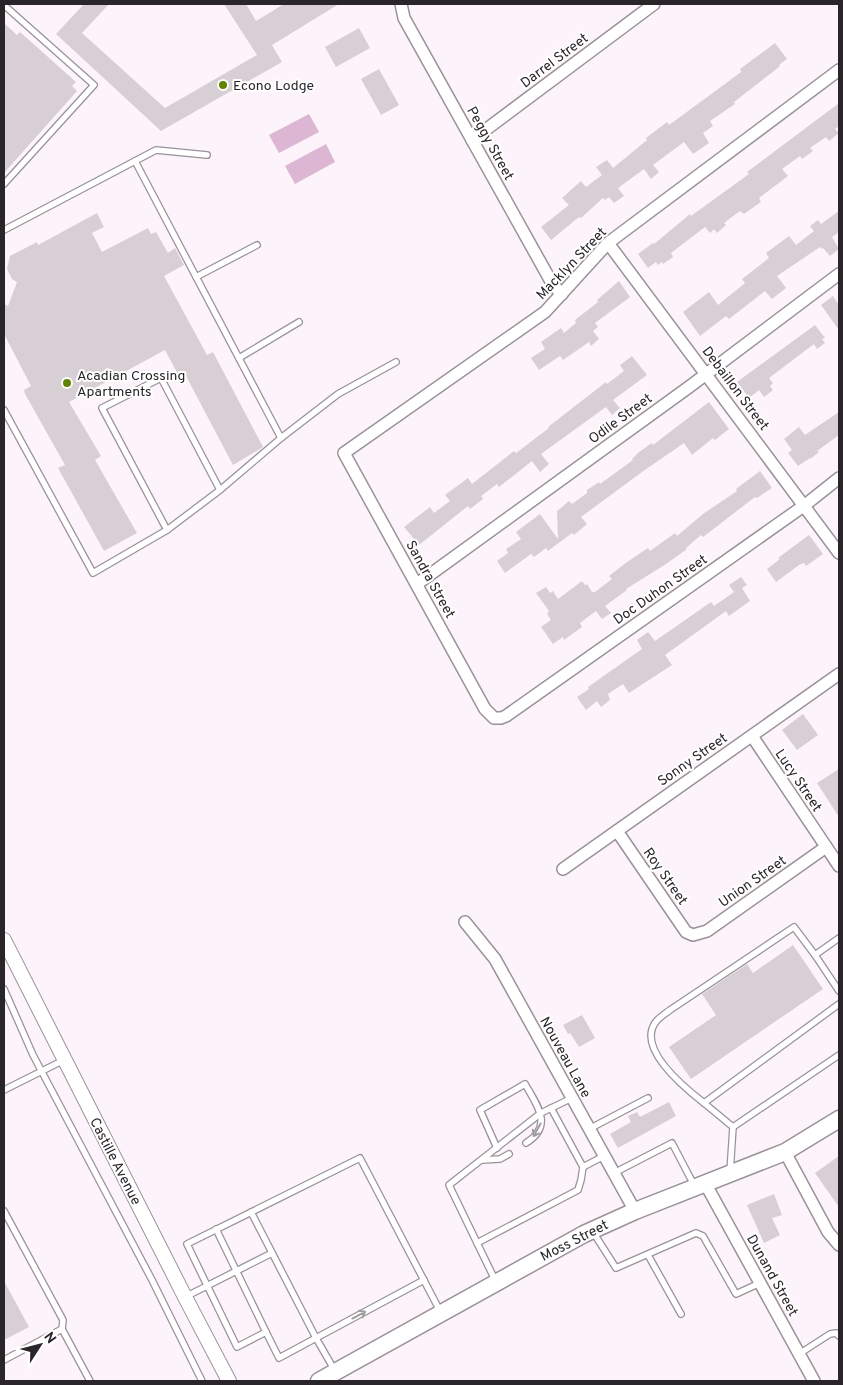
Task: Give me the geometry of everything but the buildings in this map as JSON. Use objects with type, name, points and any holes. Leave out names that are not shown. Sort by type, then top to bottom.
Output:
[{"type":"main road","name":"Moss Street","points":[[318,1381],[592,1230],[785,1152],[839,1119]]},
{"type":"street","name":"Peggy Street","points":[[401,4],[404,18],[553,285],[562,294]]},
{"type":"street","name":"Darrel Street","points":[[472,140],[654,4]]},
{"type":"street","name":"Macklyn Street","points":[[344,453],[545,312],[608,243],[839,70]]},
{"type":"street","name":"Debaillon Street","points":[[608,243],[839,552]]},
{"type":"street","name":"Odile Street","points":[[417,584],[839,274]]},
{"type":"street","name":"Sandra Street","points":[[344,453],[485,709],[494,718]]},
{"type":"street","name":"Doc Duhon Street","points":[[494,718],[506,716],[805,505],[839,478]]},
{"type":"street","name":"Sonny Street","points":[[563,869],[839,674]]},
{"type":"street","name":"Lucy Street","points":[[752,736],[839,866]]},
{"type":"street","name":"Roy Street","points":[[616,831],[686,932],[693,935]]},
{"type":"street","name":"Union Street","points":[[693,935],[707,931],[826,847]]},
{"type":"street","name":"Nouveau Lane","points":[[464,922],[495,959],[635,1212]]},
{"type":"street","name":"Castille Avenue","points":[[4,940],[184,1297],[229,1381]]},
{"type":"street","points":[[785,1152],[828,1232],[839,1244]]},
{"type":"street","name":"Dunand Street","points":[[700,1185],[760,1283],[814,1381]]},
{"type":"lane","points":[[4,7],[94,85],[4,184]]},
{"type":"lane","points":[[4,230],[156,150],[207,155]]},
{"type":"lane","points":[[135,161],[281,438]]},
{"type":"lane","points":[[196,277],[257,246]]},
{"type":"lane","points":[[239,358],[299,322]]},
{"type":"lane","points":[[4,410],[93,573],[167,530],[220,490],[281,438],[338,394],[396,362]]},
{"type":"lane","points":[[167,530],[102,408],[161,378],[220,490]]},
{"type":"lane","points":[[733,1127],[678,1083],[656,1052],[650,1037],[655,1023],[670,1010],[794,927],[839,991]]},
{"type":"lane","points":[[815,955],[839,938]]},
{"type":"lane","points":[[4,989],[42,1071],[152,1280],[202,1381]]},
{"type":"lane","points":[[704,1103],[839,1004]]},
{"type":"lane","points":[[733,1127],[839,1055]]},
{"type":"lane","points":[[4,1090],[64,1060]]},
{"type":"lane","points":[[497,1148],[480,1110],[525,1084],[541,1113],[541,1126],[526,1143]]},
{"type":"lane","points":[[496,1282],[449,1185],[541,1113],[572,1098]]},
{"type":"lane","points":[[589,1129],[648,1098]]},
{"type":"lane","points":[[477,1243],[578,1190],[583,1167],[551,1108]]},
{"type":"lane","points":[[730,1174],[733,1127]]},
{"type":"lane","points":[[614,1173],[672,1143],[700,1185]]},
{"type":"lane","points":[[481,1160],[500,1159],[509,1154]]},
{"type":"lane","points":[[583,1167],[604,1156]]},
{"type":"lane","points":[[266,1332],[237,1347],[187,1244],[360,1158],[441,1313]]},
{"type":"lane","points":[[4,1212],[64,1320],[62,1329],[90,1381]]},
{"type":"lane","points":[[251,1212],[316,1338],[336,1372]]},
{"type":"lane","points":[[216,1230],[279,1358],[424,1280]]},
{"type":"lane","points":[[592,1230],[616,1268],[696,1233],[703,1236],[736,1294],[760,1283]]},
{"type":"lane","points":[[184,1297],[272,1253]]},
{"type":"lane","points":[[648,1255],[681,1314]]},
{"type":"lane","points":[[4,1360],[62,1329]]},
{"type":"lane","points":[[799,1354],[830,1334],[836,1333],[839,1336]]},
{"type":"shaded area","points":[[309,114],[319,132],[279,153],[269,135]]},
{"type":"shaded area","points":[[326,144],[335,162],[295,184],[285,166]]},
{"type":"place","name":"Econo Lodge","points":[[223,85]]},
{"type":"place","name":"Acadian Crossing Apartments","points":[[67,383]]}]
